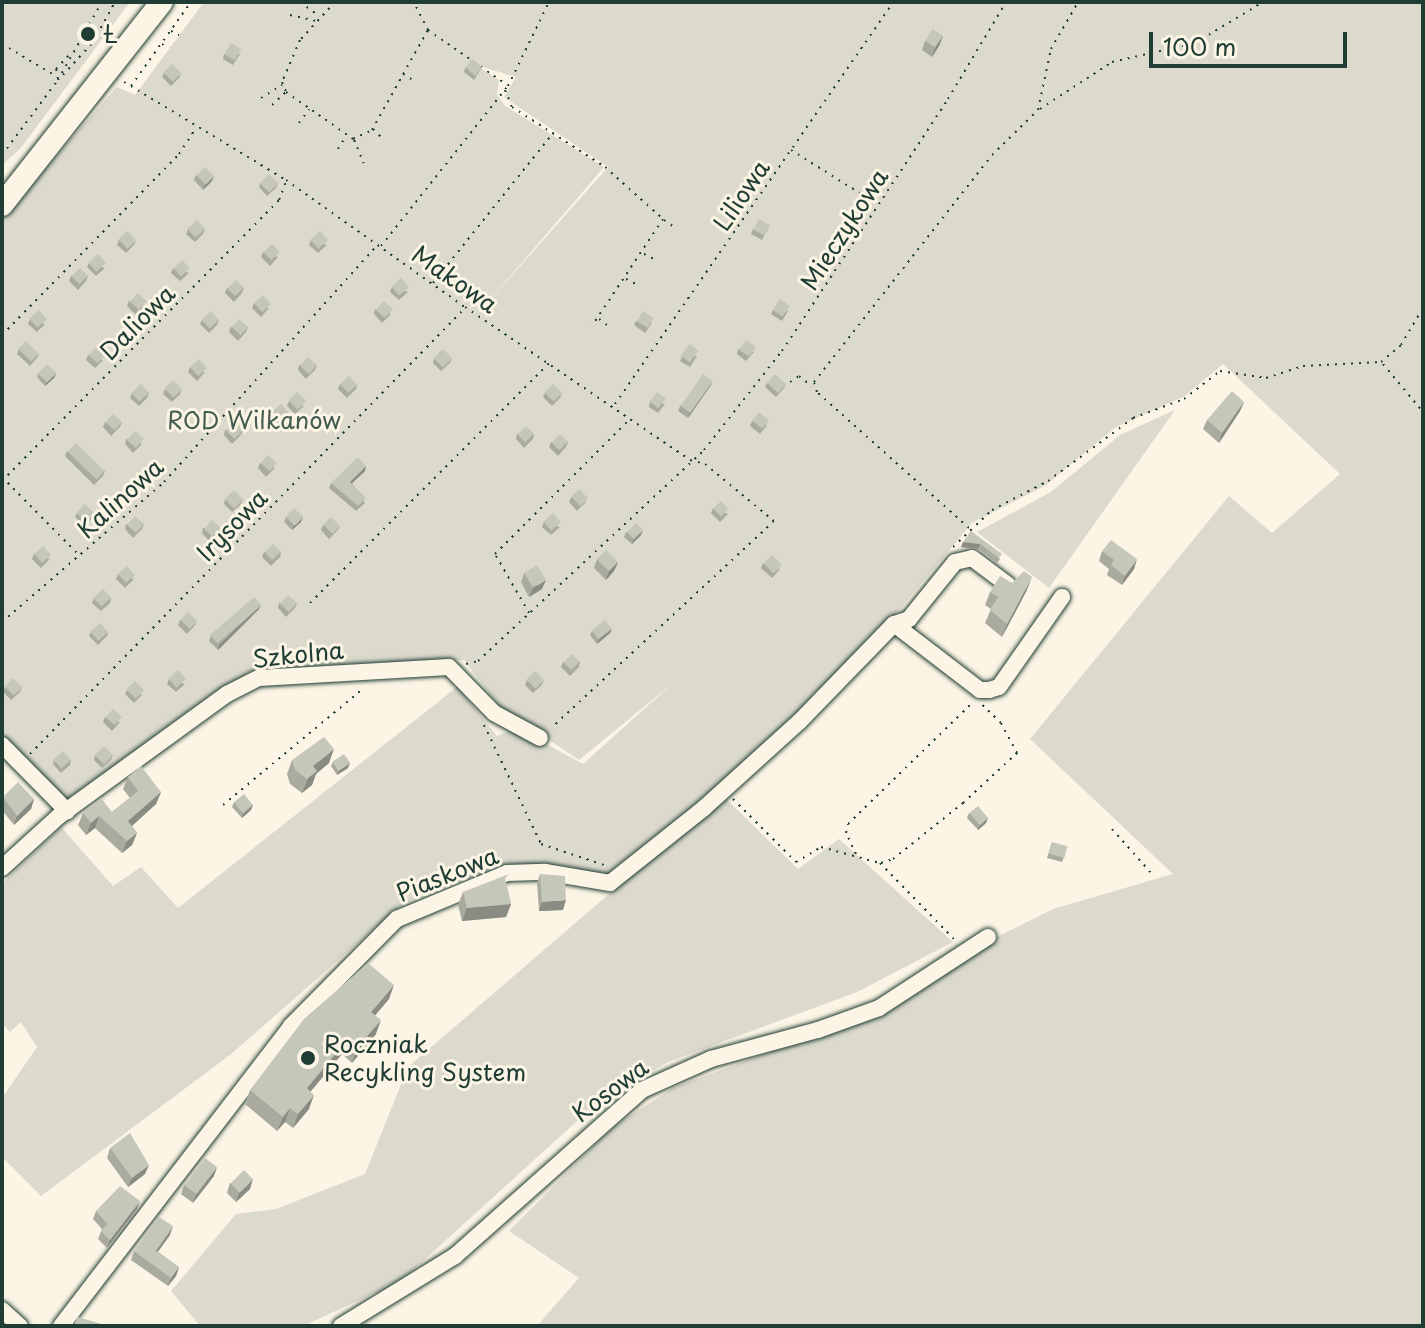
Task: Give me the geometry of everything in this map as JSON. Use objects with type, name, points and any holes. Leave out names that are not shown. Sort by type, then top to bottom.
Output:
[{"type":"main road","points":[[2,205],[110,72],[162,2]]},
{"type":"street","name":"Piaskowa","points":[[61,1326],[104,1276],[213,1123],[291,1026],[397,919],[507,873],[545,872],[610,883],[723,789],[859,666],[894,624],[909,619],[955,562],[972,558],[1008,585]]},
{"type":"street","points":[[894,624],[980,690],[989,690],[999,687],[1062,597]]},
{"type":"street","points":[[449,667],[494,713],[540,738]]},
{"type":"street","name":"Szkolna","points":[[2,868],[63,814],[247,682],[449,667]]},
{"type":"street","points":[[2,745],[63,814]]},
{"type":"street","points":[[2,759],[63,814]]},
{"type":"street","name":"Kosowa","points":[[341,1326],[455,1256],[642,1090],[711,1059],[864,1014],[988,937]]},
{"type":"street","points":[[2,1310],[20,1326]]},
{"type":"path","points":[[2,155],[58,80],[102,2]]},
{"type":"path","points":[[58,80],[93,42],[115,2]]},
{"type":"path","points":[[131,86],[191,2]]},
{"type":"path","points":[[300,2],[320,17]]},
{"type":"path","points":[[335,2],[315,21],[284,70],[283,84],[286,92],[353,139],[364,163]]},
{"type":"path","points":[[414,2],[428,30],[508,86]]},
{"type":"path","name":"Kalinowa","points":[[2,622],[164,482],[379,245],[508,86],[549,2]]},
{"type":"path","name":"Liliowa","points":[[614,405],[893,2]]},
{"type":"path","name":"Mieczykowa","points":[[449,667],[478,661],[704,450],[782,351],[879,205],[1006,2]]},
{"type":"path","points":[[1038,110],[1051,49],[1078,2]]},
{"type":"path","points":[[813,387],[864,315],[992,155],[1038,110],[1112,62],[1195,43],[1263,2]]},
{"type":"path","points":[[290,15],[315,21]]},
{"type":"path","points":[[170,30],[179,35]]},
{"type":"path","points":[[353,139],[373,129],[428,30]]},
{"type":"path","points":[[161,43],[169,48]]},
{"type":"path","points":[[2,44],[58,80]]},
{"type":"path","points":[[54,75],[61,60],[73,55]]},
{"type":"path","points":[[21,64],[25,58]]},
{"type":"path","name":"Makowa","points":[[110,72],[196,128],[286,180],[465,307],[614,405],[690,460],[705,464],[774,521],[540,738]]},
{"type":"path","points":[[402,73],[416,82]]},
{"type":"path","points":[[261,98],[283,84]]},
{"type":"path","points":[[505,90],[512,107],[605,167],[676,228]]},
{"type":"path","points":[[272,105],[286,92]]},
{"type":"path","points":[[299,123],[310,108]]},
{"type":"path","points":[[2,335],[179,154],[196,128]]},
{"type":"path","points":[[373,129],[381,137]]},
{"type":"path","points":[[432,284],[553,134]]},
{"type":"path","points":[[338,149],[347,135]]},
{"type":"path","points":[[790,149],[879,205]]},
{"type":"path","name":"Daliowa","points":[[3,479],[279,200],[286,180]]},
{"type":"path","points":[[592,326],[663,219]]},
{"type":"path","points":[[643,253],[654,259]]},
{"type":"path","points":[[626,278],[636,284]]},
{"type":"path","name":"Irysowa","points":[[21,764],[465,307]]},
{"type":"path","points":[[965,532],[1048,481],[1125,424],[1184,399],[1220,371],[1266,378],[1303,366],[1381,362],[1401,345],[1423,308]]},
{"type":"path","points":[[598,319],[607,325]]},
{"type":"path","points":[[310,603],[550,362]]},
{"type":"path","points":[[1381,362],[1423,412]]},
{"type":"path","points":[[790,382],[799,376],[813,387],[969,528]]},
{"type":"path","points":[[530,614],[495,554],[630,419]]},
{"type":"path","points":[[3,479],[80,556]]},
{"type":"path","points":[[223,805],[362,692],[364,672]]},
{"type":"path","points":[[473,694],[485,729],[541,844],[622,870]]},
{"type":"path","points":[[856,854],[848,824],[915,764],[976,699],[1001,723],[1017,753],[963,803],[893,859],[880,863]]},
{"type":"path","points":[[723,789],[796,862],[821,847],[856,854],[880,863],[967,951]]},
{"type":"path","points":[[1112,829],[1153,875]]},
{"type":"green space","points":[[2,2],[130,2],[20,149],[2,165]]},
{"type":"green space","name":"ROD Wilkanów","points":[[204,2],[1423,2],[1423,1326],[537,1326],[579,1278],[509,1231],[613,1127],[673,1088],[889,1008],[991,940],[1053,909],[1173,874],[1030,739],[1229,496],[1272,533],[1340,474],[1223,364],[1185,396],[1116,427],[1046,485],[972,523],[852,666],[741,771],[603,878],[521,864],[425,891],[400,906],[230,1055],[41,1196],[2,1157],[2,1098],[37,1047],[21,1022],[10,1032],[2,1023],[2,884],[61,827],[113,886],[141,867],[178,908],[457,687],[497,736],[517,728],[583,764],[673,683],[579,760],[500,707],[464,660],[249,672],[66,801],[2,750],[2,217],[117,87],[135,95]],"holes":[[[476,65],[516,77],[504,97],[608,167],[482,309],[604,167],[505,106],[497,95],[499,80]]]},
{"type":"green space","points":[[1175,410],[1049,588],[977,532],[1051,492],[1120,435]]},
{"type":"green space","points":[[723,796],[798,869],[839,839],[953,942],[857,992],[668,1062],[598,1102],[401,1281],[303,1326],[200,1326],[171,1291],[236,1214],[276,1209],[365,1174],[408,1067]]},
{"type":"building","points":[[933,29],[943,36],[935,47],[925,40]]},
{"type":"building","points":[[231,43],[241,49],[235,60],[224,54]]},
{"type":"building","points":[[472,59],[482,67],[475,76],[465,68]]},
{"type":"building","points":[[172,64],[181,73],[173,82],[164,72]]},
{"type":"building","points":[[205,167],[214,176],[206,185],[197,175]]},
{"type":"building","points":[[269,174],[278,183],[269,192],[260,183]]},
{"type":"building","points":[[759,219],[770,225],[765,236],[753,229]]},
{"type":"building","points":[[197,220],[205,229],[195,238],[187,229]]},
{"type":"building","points":[[127,231],[136,240],[128,249],[119,239]]},
{"type":"building","points":[[320,231],[328,240],[318,249],[310,240]]},
{"type":"building","points":[[272,244],[280,252],[271,260],[264,252]]},
{"type":"building","points":[[98,254],[106,263],[96,272],[88,263]]},
{"type":"building","points":[[182,260],[190,268],[181,276],[174,268]]},
{"type":"building","points":[[80,268],[88,276],[79,284],[72,276]]},
{"type":"building","points":[[401,278],[409,287],[399,296],[391,287]]},
{"type":"building","points":[[236,280],[244,288],[235,296],[228,288]]},
{"type":"building","points":[[138,293],[147,301],[139,310],[130,302]]},
{"type":"building","points":[[263,295],[271,304],[262,312],[254,303]]},
{"type":"building","points":[[780,299],[790,306],[782,317],[773,310]]},
{"type":"building","points":[[384,301],[393,309],[385,318],[376,310]]},
{"type":"building","points":[[39,310],[47,319],[37,328],[29,319]]},
{"type":"building","points":[[211,311],[219,320],[209,329],[201,320]]},
{"type":"building","points":[[643,311],[654,318],[648,328],[637,321]]},
{"type":"building","points":[[239,319],[248,327],[241,335],[232,327]]},
{"type":"building","points":[[746,340],[756,347],[749,357],[739,350]]},
{"type":"building","points":[[26,341],[39,354],[31,362],[18,349]]},
{"type":"building","points":[[690,344],[699,351],[689,363],[681,356]]},
{"type":"building","points":[[96,347],[105,355],[98,363],[89,355]]},
{"type":"building","points":[[443,349],[452,358],[443,367],[434,358]]},
{"type":"building","points":[[308,357],[317,365],[309,374],[300,366]]},
{"type":"building","points":[[199,359],[207,368],[198,376],[190,367]]},
{"type":"building","points":[[47,364],[56,373],[47,382],[38,373]]},
{"type":"building","points":[[703,374],[713,381],[690,413],[681,406]]},
{"type":"building","points":[[775,374],[786,384],[778,393],[767,383]]},
{"type":"building","points":[[349,376],[357,385],[348,393],[340,384]]},
{"type":"building","points":[[173,380],[182,389],[174,398],[165,388]]},
{"type":"building","points":[[141,384],[149,393],[139,402],[131,393]]},
{"type":"building","points":[[553,384],[562,393],[554,402],[545,392]]},
{"type":"building","points":[[1232,391],[1244,402],[1222,433],[1207,420]]},
{"type":"building","points":[[297,392],[306,401],[298,410],[289,400]]},
{"type":"building","points":[[657,392],[666,399],[658,408],[650,401]]},
{"type":"building","points":[[281,404],[289,413],[280,421],[272,412]]},
{"type":"building","points":[[759,412],[769,420],[762,429],[752,421]]},
{"type":"building","points":[[113,414],[122,422],[115,430],[106,422]]},
{"type":"building","points":[[234,422],[243,430],[235,439],[226,431]]},
{"type":"building","points":[[526,426],[534,434],[525,442],[518,434]]},
{"type":"building","points":[[135,431],[144,439],[136,448],[127,440]]},
{"type":"building","points":[[560,434],[568,442],[559,450],[552,442]]},
{"type":"building","points":[[76,443],[105,471],[96,479],[68,452]]},
{"type":"building","points":[[268,455],[277,463],[270,471],[261,463]]},
{"type":"building","points":[[358,457],[366,466],[350,482],[366,498],[358,506],[331,483]]},
{"type":"building","points":[[579,489],[588,498],[580,506],[571,497]]},
{"type":"building","points":[[234,490],[243,499],[234,508],[225,499]]},
{"type":"building","points":[[721,501],[729,509],[721,517],[713,509]]},
{"type":"building","points":[[85,504],[94,513],[86,522],[77,512]]},
{"type":"building","points":[[294,508],[303,517],[295,526],[286,516]]},
{"type":"building","points":[[553,513],[561,522],[551,531],[543,522]]},
{"type":"building","points":[[135,516],[144,524],[136,533],[127,525]]},
{"type":"building","points":[[331,517],[340,526],[332,534],[323,525]]},
{"type":"building","points":[[212,520],[221,528],[213,537],[204,529]]},
{"type":"building","points":[[636,523],[643,530],[634,539],[627,532]]},
{"type":"building","points":[[971,531],[1002,554],[999,558],[980,544],[963,542]]},
{"type":"building","points":[[1111,540],[1137,559],[1125,576],[1111,565],[1114,560],[1102,551]]},
{"type":"building","points":[[273,544],[281,552],[272,560],[265,552]]},
{"type":"building","points":[[43,546],[51,555],[42,563],[34,554]]},
{"type":"building","points":[[606,550],[618,562],[609,571],[597,559]]},
{"type":"building","points":[[772,555],[782,565],[773,573],[764,563]]},
{"type":"building","points":[[537,565],[546,580],[533,587],[524,573]]},
{"type":"building","points":[[127,566],[135,575],[126,583],[118,574]]},
{"type":"building","points":[[1024,571],[1032,577],[1007,624],[990,610],[998,597],[990,592],[1000,576],[1012,583]]},
{"type":"building","points":[[103,589],[111,598],[101,607],[93,598]]},
{"type":"building","points":[[288,595],[297,603],[289,612],[280,604]]},
{"type":"building","points":[[254,597],[261,605],[217,643],[210,635]]},
{"type":"building","points":[[188,612],[197,621],[189,629],[180,620]]},
{"type":"building","points":[[605,620],[612,629],[598,639],[592,630]]},
{"type":"building","points":[[100,623],[108,632],[98,641],[90,632]]},
{"type":"building","points":[[572,654],[580,662],[571,670],[564,662]]},
{"type":"building","points":[[178,670],[186,679],[176,688],[168,679]]},
{"type":"building","points":[[535,671],[544,680],[536,689],[527,679]]},
{"type":"building","points":[[13,678],[22,687],[14,696],[5,686]]},
{"type":"building","points":[[135,681],[144,690],[136,699],[127,689]]},
{"type":"building","points":[[113,709],[122,717],[115,725],[106,717]]},
{"type":"building","points":[[324,737],[334,749],[313,766],[317,771],[307,779],[295,770],[292,760]]},
{"type":"building","points":[[104,746],[113,755],[104,764],[95,755]]},
{"type":"building","points":[[63,751],[71,760],[61,769],[53,760]]},
{"type":"building","points":[[344,754],[350,763],[339,771],[332,762]]},
{"type":"building","points":[[141,766],[161,792],[128,821],[137,833],[127,841],[99,816],[91,823],[83,813],[101,798],[112,812],[138,791],[128,777]]},
{"type":"building","points":[[18,782],[34,799],[17,816],[3,797]]},
{"type":"building","points":[[244,794],[253,805],[243,813],[234,802]]},
{"type":"building","points":[[978,806],[988,818],[980,825],[970,813]]},
{"type":"building","points":[[1052,842],[1067,846],[1064,858],[1049,854]]},
{"type":"building","points":[[509,874],[505,878],[511,904],[467,908],[463,892]]},
{"type":"building","points":[[540,874],[565,876],[566,900],[542,902]]},
{"type":"building","name":"Roczniak Recykling System","points":[[368,963],[394,985],[371,1012],[381,1020],[357,1048],[347,1040],[307,1088],[314,1095],[298,1114],[290,1108],[283,1117],[250,1090],[304,1019]]},
{"type":"building","points":[[130,1133],[149,1165],[132,1178],[110,1148]]},
{"type":"building","points":[[205,1158],[217,1167],[197,1194],[185,1185]]},
{"type":"building","points":[[244,1170],[253,1179],[240,1193],[231,1183]]},
{"type":"building","points":[[120,1186],[140,1201],[110,1240],[101,1231],[107,1224],[96,1211]]},
{"type":"building","points":[[159,1217],[173,1226],[156,1251],[179,1267],[171,1278],[134,1251]]},
{"type":"building","points":[[78,1317],[108,1326],[73,1326]]},
{"type":"place","name":"Ł","points":[[88,34]]},
{"type":"place","name":"Roczniak Recykling System","points":[[308,1058]]}]
